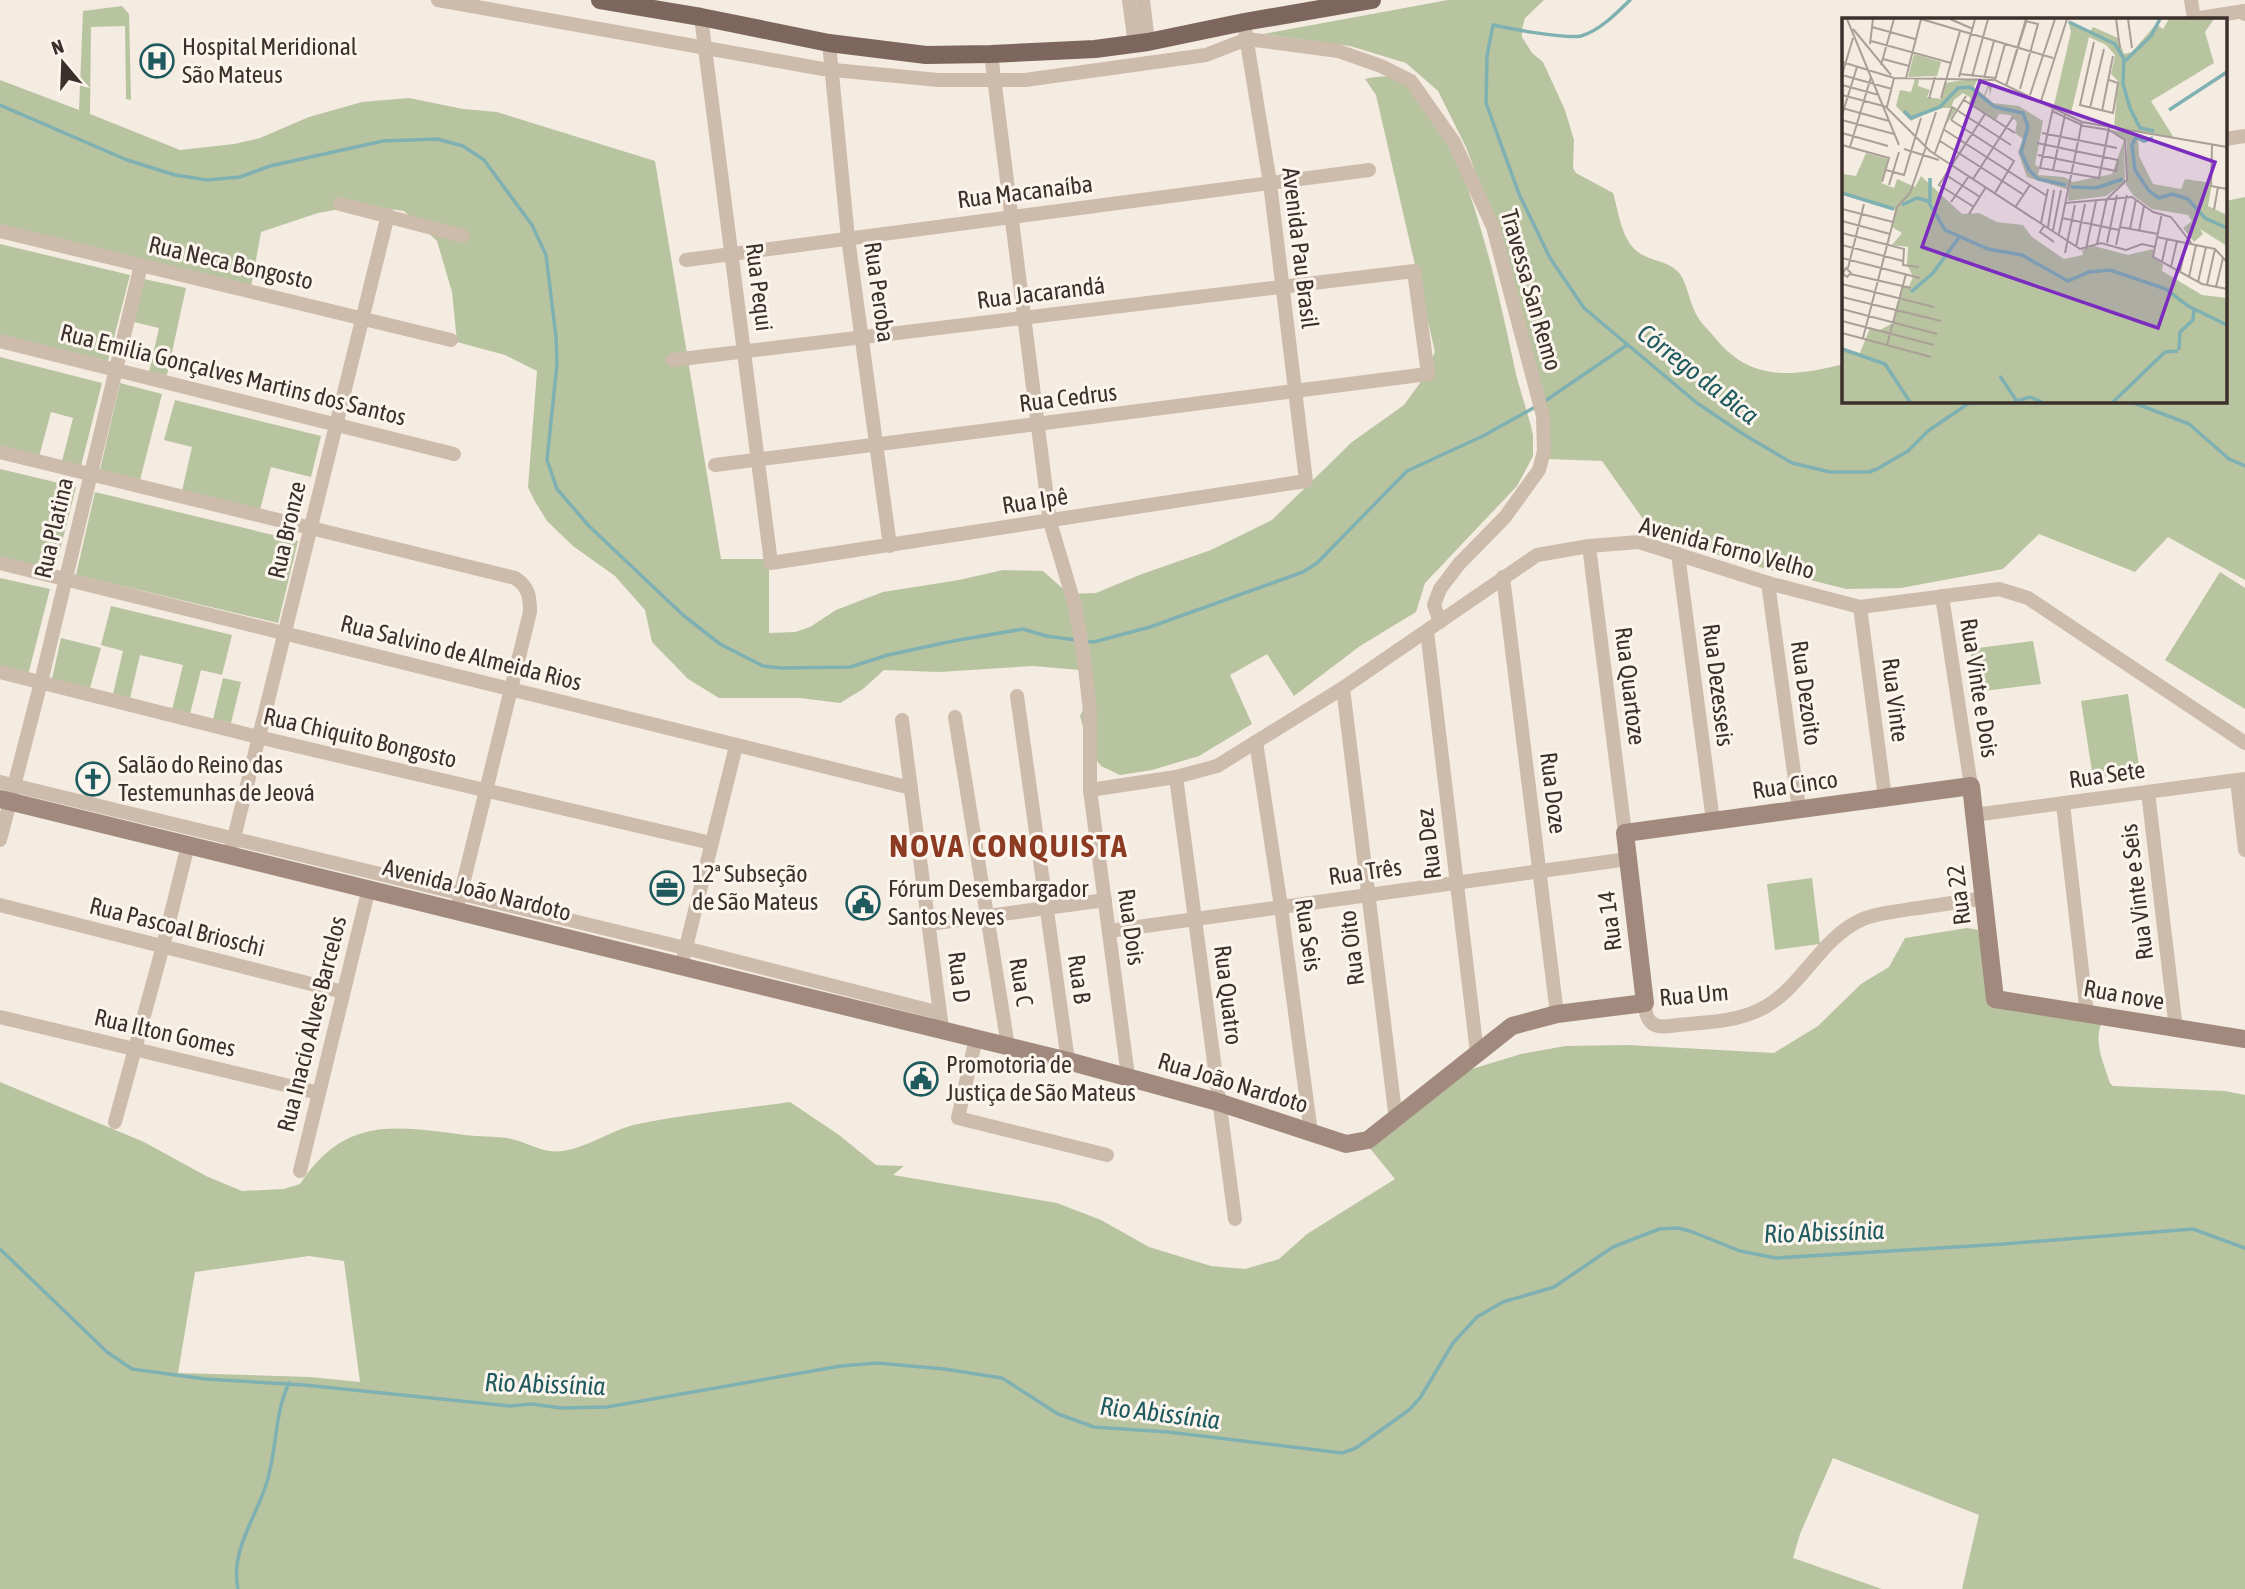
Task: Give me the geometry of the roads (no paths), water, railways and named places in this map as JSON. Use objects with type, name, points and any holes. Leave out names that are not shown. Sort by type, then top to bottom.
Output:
[{"type":"main road","points":[[600,0],[829,43],[926,55],[1095,49],[1245,31],[1372,0]]},
{"type":"street","points":[[438,0],[832,70],[938,80],[1025,80],[1206,55],[1245,31]]},
{"type":"street","points":[[1129,0],[1141,43]]},
{"type":"street","points":[[1141,43],[1143,0]]},
{"type":"street","points":[[2190,0],[2194,18]]},
{"type":"street","points":[[2200,18],[2244,10],[2245,14]]},
{"type":"street","name":"Rua Pequi","points":[[701,17],[771,563]]},
{"type":"street","name":"Avenida Pau Brasil","points":[[1245,31],[1270,183],[1306,481]]},
{"type":"street","name":"Travessa San Remo","points":[[1245,31],[1338,51],[1381,66],[1411,81],[1454,142],[1493,227],[1543,416],[1544,451],[1539,470],[1505,517],[1459,564],[1440,589],[1434,605],[1440,622]]},
{"type":"street","name":"Rua Peroba","points":[[829,43],[848,237],[890,546]]},
{"type":"street","points":[[991,54],[1050,522]]},
{"type":"street","name":"Rua Macanaíba","points":[[686,260],[1369,170]]},
{"type":"street","points":[[340,204],[463,236]]},
{"type":"street","name":"Rua Bronze","points":[[232,847],[388,215]]},
{"type":"street","name":"Rua Neca Bongosto","points":[[0,231],[451,340]]},
{"type":"street","name":"Rua Platina","points":[[0,840],[5,791],[41,682],[141,265]]},
{"type":"street","name":"Rua Jacarandá","points":[[673,360],[1414,271],[1428,374]]},
{"type":"street","name":"Rua Emilia Gonçalves Martins dos Santos","points":[[0,341],[454,454]]},
{"type":"street","name":"Rua Cedrus","points":[[715,465],[1428,374]]},
{"type":"street","points":[[0,452],[515,578],[523,583],[528,591],[530,612],[458,902]]},
{"type":"street","name":"Rua Ipê","points":[[771,563],[1306,481]]},
{"type":"street","name":"Rua Dois","points":[[1050,522],[1075,606],[1084,658],[1090,712],[1090,790],[1128,1076]]},
{"type":"street","name":"Avenida Forno Velho","points":[[1090,790],[1176,777],[1217,766],[1343,688],[1537,555],[1589,546],[1639,542],[1769,583],[1860,607],[1999,589],[2028,598],[2245,743]]},
{"type":"street","name":"Rua Quartoze","points":[[1589,546],[1625,833]]},
{"type":"street","name":"Rua Dezesseis","points":[[1678,554],[1713,821]]},
{"type":"street","name":"Rua Salvino de Almeida Rios","points":[[0,563],[911,788]]},
{"type":"street","name":"Rua Doze","points":[[1503,577],[1558,1014]]},
{"type":"street","name":"Rua Dezoito","points":[[1769,583],[1799,809]]},
{"type":"street","name":"Rua Vinte e Dois","points":[[1942,596],[1971,786]]},
{"type":"street","name":"Rua Vinte","points":[[1860,607],[1885,798]]},
{"type":"street","name":"Rua Dez","points":[[1427,631],[1477,1053]]},
{"type":"street","name":"Rua Chiquito Bongosto","points":[[0,672],[258,737],[711,843]]},
{"type":"street","name":"Rua Oito","points":[[1343,688],[1396,1120]]},
{"type":"street","name":"Rua B","points":[[1017,696],[1068,1061]]},
{"type":"street","name":"Rua C","points":[[956,717],[1008,1046]]},
{"type":"street","name":"Rua D","points":[[902,720],[942,1022]]},
{"type":"street","name":"Rua Seis","points":[[1256,742],[1311,1133]]},
{"type":"street","points":[[684,956],[736,746]]},
{"type":"street","name":"Rua Quatro","points":[[1176,777],[1235,1219]]},
{"type":"street","points":[[2241,780],[2245,850]]},
{"type":"street","name":"Rua Sete","points":[[1974,815],[2241,780]]},
{"type":"street","name":"Rua Cinco","points":[[1625,833],[1971,786]]},
{"type":"street","name":"Rua 22","points":[[1971,786],[1995,999]]},
{"type":"street","name":"Avenida João Nardoto","points":[[5,791],[188,845],[232,847],[369,888],[458,902]]},
{"type":"street","name":"Avenida João Nardoto","points":[[5,791],[684,956],[942,1022]]},
{"type":"street","name":"Rua Vinte e Seis","points":[[2148,792],[2176,1029]]},
{"type":"street","points":[[2063,804],[2087,1014]]},
{"type":"street","name":"Rua 14","points":[[1625,833],[1645,1003]]},
{"type":"street","points":[[115,1122],[188,845]]},
{"type":"street","name":"Rua Três","points":[[1109,931],[1628,859]]},
{"type":"street","name":"Rua Inacio Alves Barcelos","points":[[300,1171],[369,888]]},
{"type":"street","name":"Rua Um","points":[[1346,1144],[1368,1140],[1513,1026],[1558,1014],[1645,1003],[1645,1016],[1650,1024],[1663,1027],[1740,1017],[1776,1000],[1835,937],[1862,919],[1984,898]]},
{"type":"street","points":[[929,924],[1105,900]]},
{"type":"street","name":"Rua Pascoal Brioschi","points":[[0,905],[343,992]]},
{"type":"street","name":"Rua nove","points":[[1995,999],[2245,1040]]},
{"type":"street","name":"Rua Ilton Gomes","points":[[0,1017],[319,1093]]},
{"type":"street","name":"Rua João Nardoto","points":[[942,1022],[976,1038],[1128,1076],[1346,1144]]},
{"type":"street","points":[[976,1038],[958,1118],[1107,1155]]},
{"type":"waterway","name":"Córrego da Bica","points":[[1630,0],[1601,26],[1581,36],[1551,35],[1493,25],[1487,56],[1486,103],[1519,194],[1550,258],[1584,308],[1697,403],[1743,434],[1792,463],[1830,472],[1869,472],[1877,469],[1908,451],[1928,431],[1969,403],[2022,402]]},
{"type":"waterway","points":[[0,105],[127,160],[175,175],[207,180],[240,177],[270,166],[383,141],[437,139],[463,146],[484,160],[532,225],[546,255],[557,364],[547,460],[557,489],[589,526],[683,615],[720,644],[763,666],[781,668],[850,667],[888,655],[1023,629],[1046,636],[1076,640]]},
{"type":"waterway","points":[[1545,401],[1627,345]]},
{"type":"waterway","name":"Córrego da Bica","points":[[2132,402],[2189,424],[2229,459],[2245,466]]},
{"type":"waterway","points":[[1083,641],[1094,642],[1150,627],[1303,572],[1317,563],[1407,471],[1483,436],[1535,407]]},
{"type":"waterway","name":"Rio Abissínia","points":[[0,1249],[107,1352],[132,1369],[205,1379],[304,1385],[510,1406],[532,1404],[561,1408],[607,1407],[841,1366],[877,1363],[1002,1378],[1058,1414],[1094,1427],[1168,1432],[1342,1453],[1356,1448],[1409,1410],[1420,1398],[1453,1343],[1477,1317],[1503,1302],[1554,1287],[1613,1247],[1659,1229],[1678,1228],[1740,1251],[1776,1258],[2193,1229],[2245,1248]]},
{"type":"waterway","points":[[238,1589],[236,1575],[240,1549],[266,1485],[281,1407],[289,1383]]},
{"type":"place","name":"Hospital Meridional São Mateus","points":[[157,61]]},
{"type":"place","name":"Salão do Reino das Testemunhas de Jeová","points":[[93,779]]},
{"type":"place","name":"12ª Subseção de São Mateus","points":[[667,888]]},
{"type":"place","name":"Fórum Desembargador Santos Neves","points":[[863,903]]},
{"type":"place","name":"Promotoria de Justiça de São Mateus","points":[[921,1079]]},
{"type":"district","name":"NOVA CONQUISTA","points":[[1009,846]]}]
